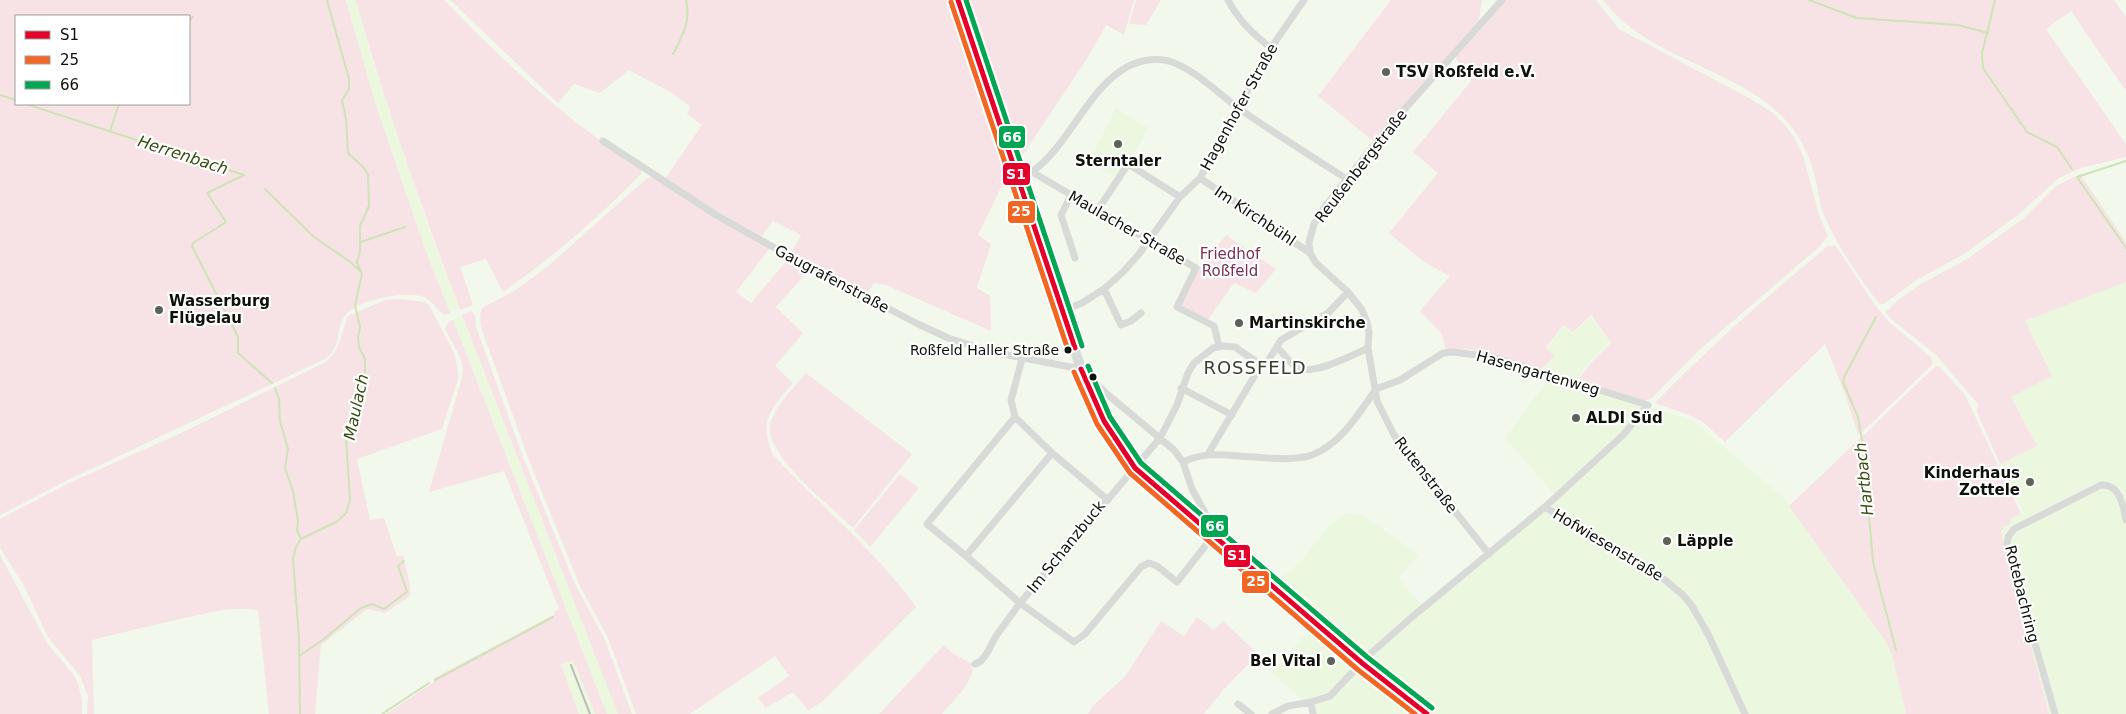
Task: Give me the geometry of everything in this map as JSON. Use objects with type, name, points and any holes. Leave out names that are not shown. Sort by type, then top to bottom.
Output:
[{"type":"main road","points":[[958,0],[1082,369],[1100,417],[1119,447],[1135,468],[1359,666],[1427,714]]},
{"type":"main road","points":[[1406,699],[1421,714]]},
{"type":"street","points":[[1228,0],[1236,15],[1252,33],[1272,48]]},
{"type":"street","name":"Reußenbergstraße","points":[[1310,253],[1309,242],[1314,224],[1324,208],[1386,130],[1502,0]]},
{"type":"street","name":"Hagenhofer Straße","points":[[1062,311],[1082,303],[1104,289],[1139,254],[1147,240],[1180,198],[1200,178],[1240,109],[1272,48],[1302,1]]},
{"type":"street","points":[[1019,178],[1032,172],[1053,154],[1098,92],[1121,70],[1136,63],[1153,59],[1168,61],[1182,66],[1240,109],[1347,179]]},
{"type":"street","name":"Gaugrafenstraße","points":[[603,140],[716,215],[822,275],[948,338],[1022,359],[1082,369]]},
{"type":"street","points":[[1097,211],[1128,164],[1180,198]]},
{"type":"street","name":"Maulacher Straße","points":[[1032,172],[1196,268],[1177,307],[1214,326],[1219,346]]},
{"type":"street","name":"Im Kirchbühl","points":[[1200,178],[1310,253]]},
{"type":"street","points":[[1071,195],[1061,215],[1075,258]]},
{"type":"street","points":[[1183,462],[1194,456],[1208,454],[1271,458],[1313,455],[1338,438],[1376,389],[1368,348],[1369,333],[1362,310],[1348,292],[1324,271],[1310,253]]},
{"type":"street","points":[[1104,289],[1121,325],[1141,313]]},
{"type":"street","points":[[1208,454],[1261,365],[1268,361],[1281,340],[1328,313],[1348,292]]},
{"type":"street","points":[[1108,500],[1160,438],[1177,405],[1181,388],[1194,363],[1219,346],[1235,347],[1261,365]]},
{"type":"street","points":[[1277,347],[1297,368],[1305,370],[1334,363],[1368,348]]},
{"type":"street","name":"Hasengartenweg","points":[[1376,389],[1400,380],[1431,359],[1453,352],[1493,357],[1648,405],[1623,435],[1545,507]]},
{"type":"street","points":[[1015,417],[1011,400],[1022,359]]},
{"type":"street","points":[[1082,369],[1107,394],[1174,450],[1183,462],[1192,488],[1214,529],[1212,536]]},
{"type":"street","points":[[1181,388],[1232,415]]},
{"type":"street","name":"Rutenstraße","points":[[1376,389],[1377,401],[1394,435],[1489,554]]},
{"type":"street","points":[[1094,402],[1107,394]]},
{"type":"street","name":"Im Schanzbuck","points":[[975,664],[981,661],[987,653],[996,636],[1020,603],[1108,500],[1052,453],[1015,417],[927,524],[1020,603],[1074,642],[1085,634],[1141,567],[1149,563],[1157,566],[1177,582],[1212,536]]},
{"type":"street","points":[[966,556],[1052,453]]},
{"type":"street","name":"Rotebachring","points":[[2055,714],[2010,555],[2008,537],[2014,529],[2026,522],[2101,485],[2108,485],[2115,489],[2121,500],[2126,520]]},
{"type":"street","name":"Hofwiesenstraße","points":[[1272,714],[1288,706],[1330,696],[1412,616],[1545,507],[1658,575],[1684,596],[1709,636],[1745,714]]},
{"type":"street","points":[[1311,702],[1313,714]]},
{"type":"street","points":[[1238,704],[1250,714]]},
{"type":"shaded area","points":[[346,0],[356,0],[372,59],[425,218],[459,308],[449,312],[375,103]]},
{"type":"shaded area","name":"Sterntaler","points":[[1116,108],[1148,128],[1129,161],[1116,177],[1089,162]]},
{"type":"shaded area","points":[[2126,282],[2126,714],[2049,714],[2001,533],[2009,520],[2024,513],[2000,464],[2037,446],[2011,397],[2052,376],[2025,321]]},
{"type":"shaded area","points":[[462,315],[618,714],[607,714],[567,612],[453,320]]},
{"type":"shaded area","points":[[1590,317],[1610,342],[1590,362],[1573,384],[1692,420],[1783,497],[1884,639],[1892,654],[1906,714],[1313,714],[1312,708],[1271,672],[1309,631],[1269,590],[1302,560],[1330,525],[1346,513],[1364,516],[1419,555],[1398,578],[1422,606],[1554,494],[1505,438],[1553,373],[1542,369],[1555,356],[1547,348],[1564,326],[1573,334]]},
{"type":"shaded area","points":[[573,660],[595,714],[580,714],[561,665]]},
{"type":"green space","points":[[0,0],[346,0],[375,103],[428,257],[450,313],[446,315],[427,299],[413,295],[379,298],[357,306],[348,312],[343,319],[335,347],[327,358],[68,480],[0,515]]},
{"type":"green space","points":[[356,0],[444,0],[537,89],[597,138],[641,168],[641,174],[575,236],[503,292],[486,259],[460,267],[473,305],[460,310],[405,156]]},
{"type":"green space","points":[[450,0],[953,0],[1015,180],[1004,181],[978,235],[991,244],[977,288],[990,296],[991,331],[886,285],[874,283],[867,294],[790,255],[801,235],[773,221],[760,238],[665,179],[702,125],[687,114],[691,107],[672,93],[629,70],[600,93],[574,84],[558,103]]},
{"type":"green space","points":[[965,0],[1134,0],[1124,35],[1106,25],[1088,57],[1019,161]]},
{"type":"green space","points":[[1136,0],[1161,0],[1146,25],[1129,24]]},
{"type":"green space","name":"TSV Roßfeld e.V.","points":[[1391,0],[1482,0],[1478,25],[1373,141],[1318,96]]},
{"type":"green space","points":[[1506,0],[1596,0],[1619,29],[1751,99],[1773,113],[1794,137],[1803,156],[1819,215],[1828,236],[1819,247],[1697,352],[1652,398],[1645,401],[1578,380],[1591,363],[1611,343],[1591,315],[1573,332],[1563,325],[1546,348],[1555,356],[1541,369],[1482,351],[1458,349],[1446,351],[1442,334],[1420,311],[1450,276],[1424,262],[1389,233],[1438,173],[1413,152],[1471,81],[1455,57]]},
{"type":"green space","points":[[1603,0],[2114,0],[2126,17],[2126,91],[2071,11],[2046,29],[2126,144],[2126,157],[2081,168],[2059,178],[2018,215],[1964,254],[1915,281],[1884,304],[1880,304],[1856,272],[1826,221],[1809,157],[1791,126],[1771,106],[1748,90],[1646,38],[1623,21]]},
{"type":"green space","points":[[2080,174],[2126,242],[2126,282],[2025,321],[2052,376],[2011,397],[2037,446],[2000,464],[1977,412],[1978,404],[1936,355],[1890,318],[1886,312],[1897,301],[1919,285],[1967,259],[2024,218],[2056,186]]},
{"type":"green space","points":[[652,177],[770,248],[736,292],[751,303],[788,259],[808,271],[776,307],[803,333],[775,366],[793,383],[778,400],[769,416],[767,433],[769,443],[773,455],[883,566],[916,607],[822,702],[808,710],[793,692],[766,708],[758,698],[789,676],[775,656],[690,714],[636,714],[608,638],[580,586],[530,463],[481,327],[480,315],[482,308],[514,291],[547,267],[646,179]]},
{"type":"green space","name":"Friedhof Roßfeld","points":[[1226,235],[1276,269],[1256,293],[1234,283],[1207,321],[1180,306],[1200,268]]},
{"type":"green space","points":[[1828,246],[1836,246],[1874,304],[1889,322],[1931,357],[1933,364],[1862,432],[1858,435],[1844,391],[1825,344],[1725,442],[1703,422],[1687,414],[1655,403],[1739,322]]},
{"type":"green space","points":[[399,299],[425,302],[429,305],[454,353],[458,370],[458,379],[442,429],[357,459],[370,520],[384,518],[397,557],[403,555],[410,586],[410,596],[385,613],[367,609],[321,645],[315,714],[269,714],[258,610],[241,609],[206,613],[92,640],[94,714],[87,714],[88,696],[80,676],[48,637],[23,584],[0,548],[0,519],[69,483],[179,434],[326,362],[338,346],[348,316],[385,300]]},
{"type":"green space","points":[[471,311],[475,315],[476,327],[523,457],[574,582],[605,640],[632,714],[618,714],[462,315]]},
{"type":"green space","points":[[453,320],[607,714],[595,714],[573,660],[561,665],[579,714],[386,714],[434,682],[434,678],[555,614],[554,612],[559,609],[504,471],[429,492],[463,370],[461,359],[445,329],[448,323]]},
{"type":"green space","points":[[1936,366],[1940,367],[1965,395],[2021,514],[2009,520],[2011,524],[2004,527],[2001,533],[2049,714],[1906,714],[1892,654],[1884,639],[1789,506]]},
{"type":"green space","points":[[806,373],[912,454],[853,528],[816,495],[788,466],[771,438],[770,426],[772,418],[785,398]]},
{"type":"green space","points":[[900,474],[919,488],[870,547],[854,530]]},
{"type":"green space","points":[[0,555],[47,643],[73,674],[78,683],[82,700],[82,714],[0,714]]},
{"type":"green space","points":[[1197,617],[1214,630],[1223,621],[1258,654],[1224,689],[1204,714],[1088,714],[1092,707],[1126,675],[1161,621],[1184,636]]},
{"type":"green space","points":[[944,645],[952,653],[972,664],[973,670],[963,690],[942,714],[879,714]]},
{"type":"waterway","name":"Maulach","points":[[300,714],[299,639],[293,559],[296,547],[301,539],[338,521],[346,513],[350,500],[346,438],[358,412],[360,389],[365,372],[365,359],[359,347],[360,327],[355,305],[362,274],[357,263],[360,251],[360,226],[369,206],[368,175],[364,168],[348,153],[346,120],[342,100],[349,89],[349,79],[327,0]]},
{"type":"waterway","points":[[673,54],[687,21],[686,0]]},
{"type":"waterway","points":[[1809,0],[1857,18],[1958,25],[1988,33]]},
{"type":"waterway","points":[[1995,0],[1982,53],[1983,68],[2027,132],[2057,147],[2072,169]]},
{"type":"waterway","points":[[190,20],[193,17]]},
{"type":"waterway","name":"Herrenbach","points":[[0,95],[15,100]]},
{"type":"waterway","name":"Herrenbach","points":[[29,105],[244,175]]},
{"type":"waterway","points":[[110,131],[119,105]]},
{"type":"waterway","points":[[2126,161],[2077,177],[2126,248]]},
{"type":"waterway","name":"Herrenbach","points":[[244,175],[207,193],[226,222],[193,243],[192,246],[238,337],[238,353],[272,383]]},
{"type":"waterway","name":"Herrenbach","points":[[265,189],[314,237],[349,261],[361,272]]},
{"type":"waterway","points":[[361,242],[405,227]]},
{"type":"waterway","name":"Hartbach","points":[[1876,317],[1843,382],[1858,417],[1863,446],[1873,562],[1896,650]]},
{"type":"waterway","name":"Herrenbach","points":[[275,388],[279,399],[280,421],[288,449],[285,468],[293,491],[298,521],[297,530],[301,539]]},
{"type":"waterway","points":[[299,656],[324,639],[361,608],[372,604],[384,609],[407,592],[398,566],[404,561]]},
{"type":"waterway","points":[[435,680],[553,617]]},
{"type":"waterway","points":[[382,714],[429,683]]},
{"type":"railway","points":[[571,665],[590,714]]},
{"type":"transit line","name":"S1","points":[[958,0],[1075,348]]},
{"type":"transit line","name":"66","points":[[966,0],[1082,346]]},
{"type":"transit line","name":"25","points":[[951,2],[1068,350]]},
{"type":"transit line","name":"66","points":[[1088,366],[1110,417],[1141,463],[1367,657],[1432,708]]},
{"type":"transit line","name":"S1","points":[[1081,369],[1104,421],[1135,468],[1362,663],[1427,714]]},
{"type":"transit line","name":"25","points":[[1074,372],[1097,424],[1130,473],[1357,669],[1415,714]]},
{"type":"place","name":"TSV Roßfeld e.V.","points":[[1386,72]]},
{"type":"place","name":"Sterntaler","points":[[1118,144]]},
{"type":"place","name":"Wasserburg Flügelau","points":[[159,310]]},
{"type":"place","name":"Martinskirche","points":[[1239,323]]},
{"type":"place","name":"Roßfeld Haller Straße","points":[[1068,350]]},
{"type":"place","name":"ALDI Süd","points":[[1576,418]]},
{"type":"place","name":"Kinderhaus Zottele","points":[[2030,482]]},
{"type":"place","name":"Läpple","points":[[1667,541]]},
{"type":"place","name":"Bel Vital","points":[[1331,661]]},
{"type":"district","name":"ROSSFELD","points":[[1255,367]]}]
